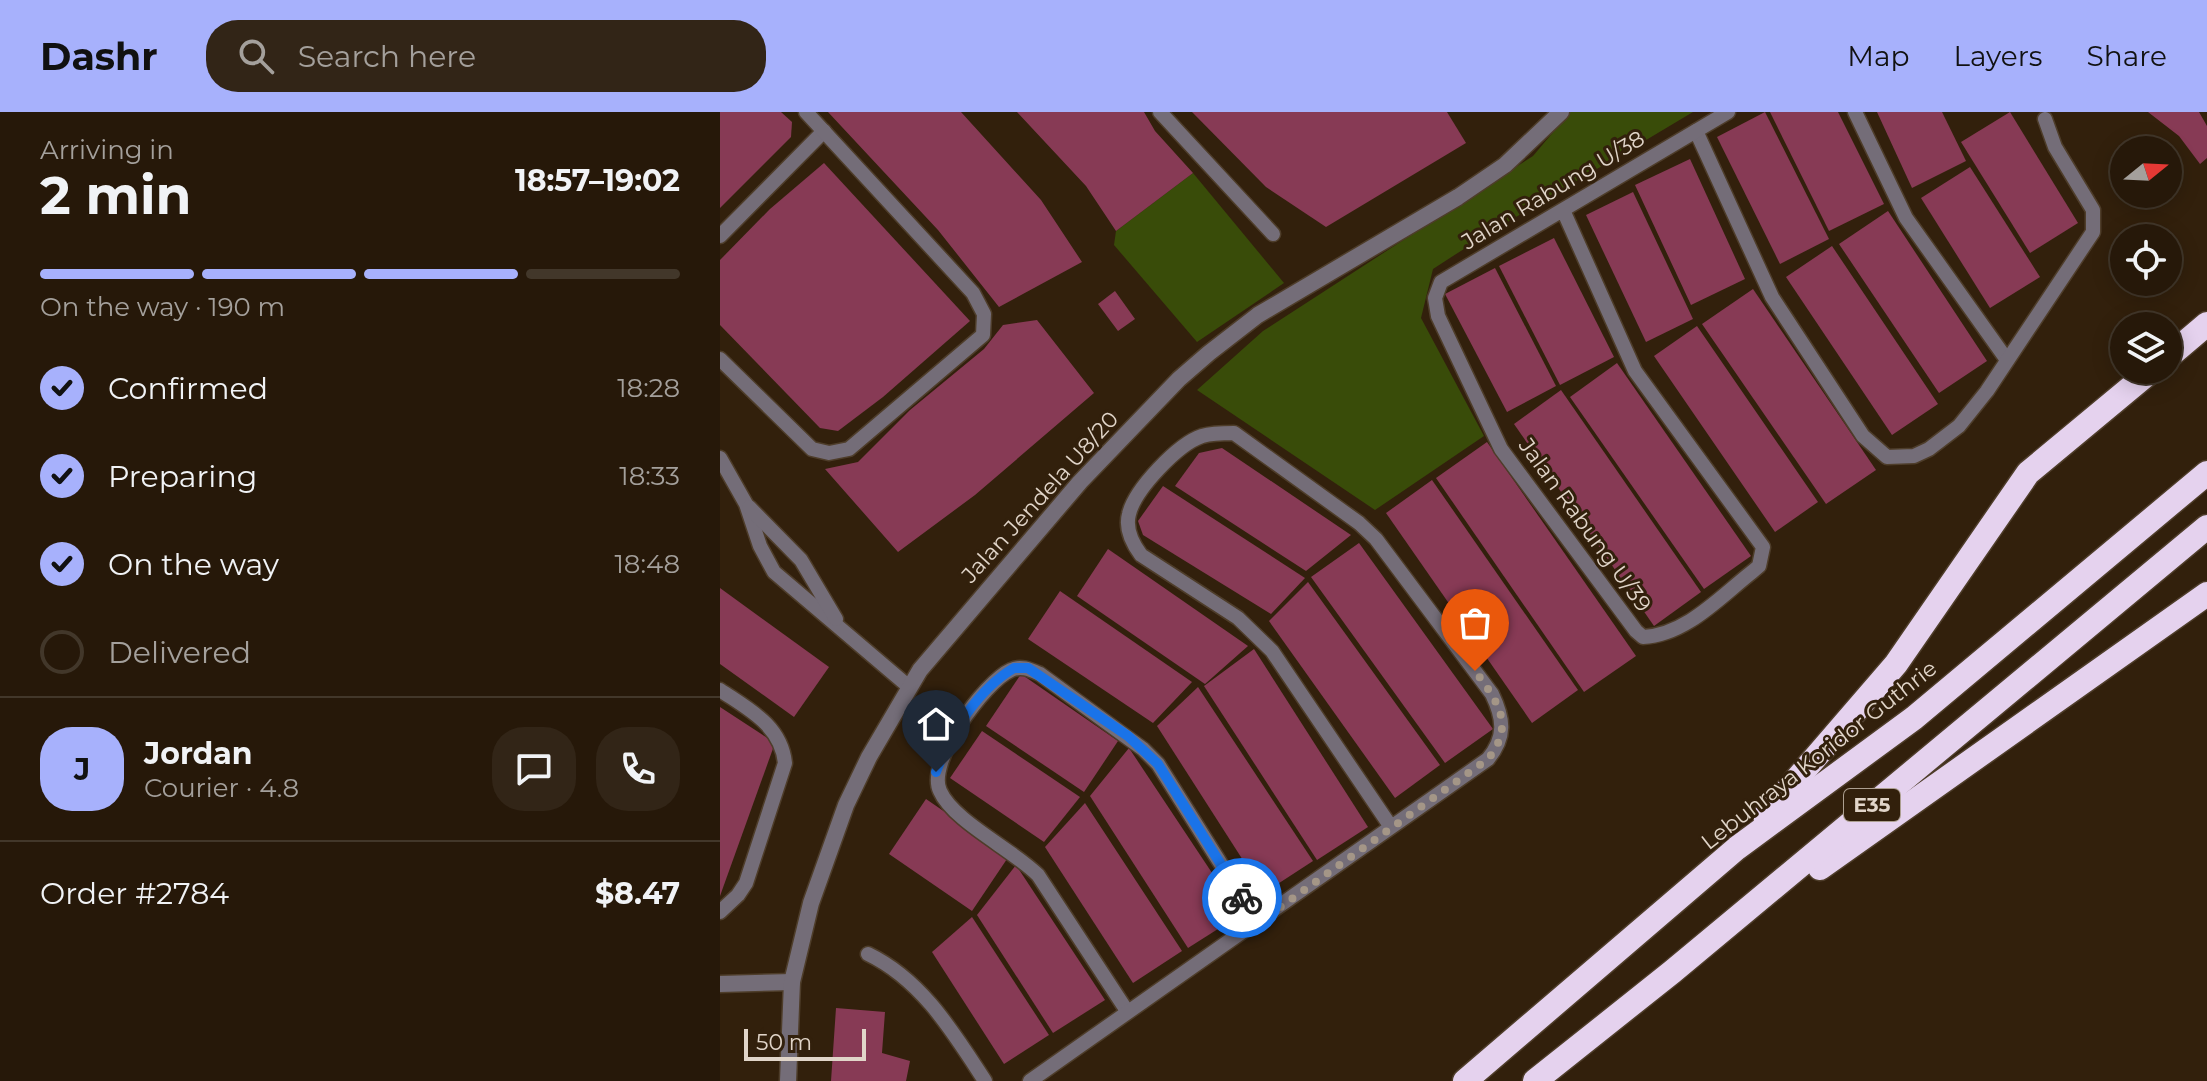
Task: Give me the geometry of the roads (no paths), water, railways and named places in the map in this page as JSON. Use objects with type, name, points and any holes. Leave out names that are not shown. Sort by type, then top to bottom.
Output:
[{"type":"highway","points":[[2182,345],[2207,324]]},
{"type":"highway","points":[[1737,848],[1896,664],[2028,473],[2135,384]]},
{"type":"highway","name":"Lebuhraya Koridor Guthrie","points":[[1465,1081],[1737,848],[1914,718],[2207,473]]},
{"type":"highway","name":"E35","points":[[1535,1081],[1672,972],[2207,527]]},
{"type":"highway","points":[[1672,972],[2207,594]]},
{"type":"street","points":[[720,359],[812,449],[841,452],[849,449],[983,335],[984,314],[973,293],[806,112]]},
{"type":"street","points":[[1160,112],[1273,234]]},
{"type":"street","name":"Jalan Jendela U8/20","points":[[788,1081],[792,982],[811,903],[846,805],[908,686],[995,579],[1080,482],[1179,379],[1258,315],[1458,197],[1505,165],[1561,112]]},
{"type":"street","name":"Jalan Rabung U/38","points":[[1441,282],[1728,112]]},
{"type":"street","points":[[1855,112],[1906,218],[2007,360]]},
{"type":"street","points":[[1696,131],[1772,297],[1863,436],[1874,449],[1887,457],[1899,458],[1929,449],[1959,426],[2093,232],[2095,219],[2086,195],[2055,147],[2045,119]]},
{"type":"street","points":[[720,236],[824,131]]},
{"type":"street","name":"Jalan Rabung U/39","points":[[1441,282],[1435,298],[1438,316],[1501,449],[1636,631],[1643,637],[1680,628],[1759,566],[1763,547],[1635,371],[1563,210]]},
{"type":"street","points":[[1030,1081],[1488,759],[1503,734],[1498,707],[1376,539],[1359,523],[1234,433],[1202,436],[1174,454],[1136,499],[1129,513],[1128,527],[1132,542],[1141,555],[1256,632],[1391,827]]},
{"type":"street","points":[[720,458],[746,504],[760,546],[774,572],[908,686]]},
{"type":"street","points":[[746,504],[801,560],[845,633]]},
{"type":"street","points":[[1127,1011],[1038,875],[958,814],[945,802],[938,788],[936,772],[960,725],[1001,676],[1014,668],[1028,668],[1040,674],[1143,749],[1158,764],[1258,923]]},
{"type":"street","points":[[720,690],[768,724],[781,745],[785,763],[746,883],[720,912]]},
{"type":"street","points":[[868,954],[887,964],[924,996],[985,1081]]},
{"type":"street","points":[[720,984],[792,982]]}]
